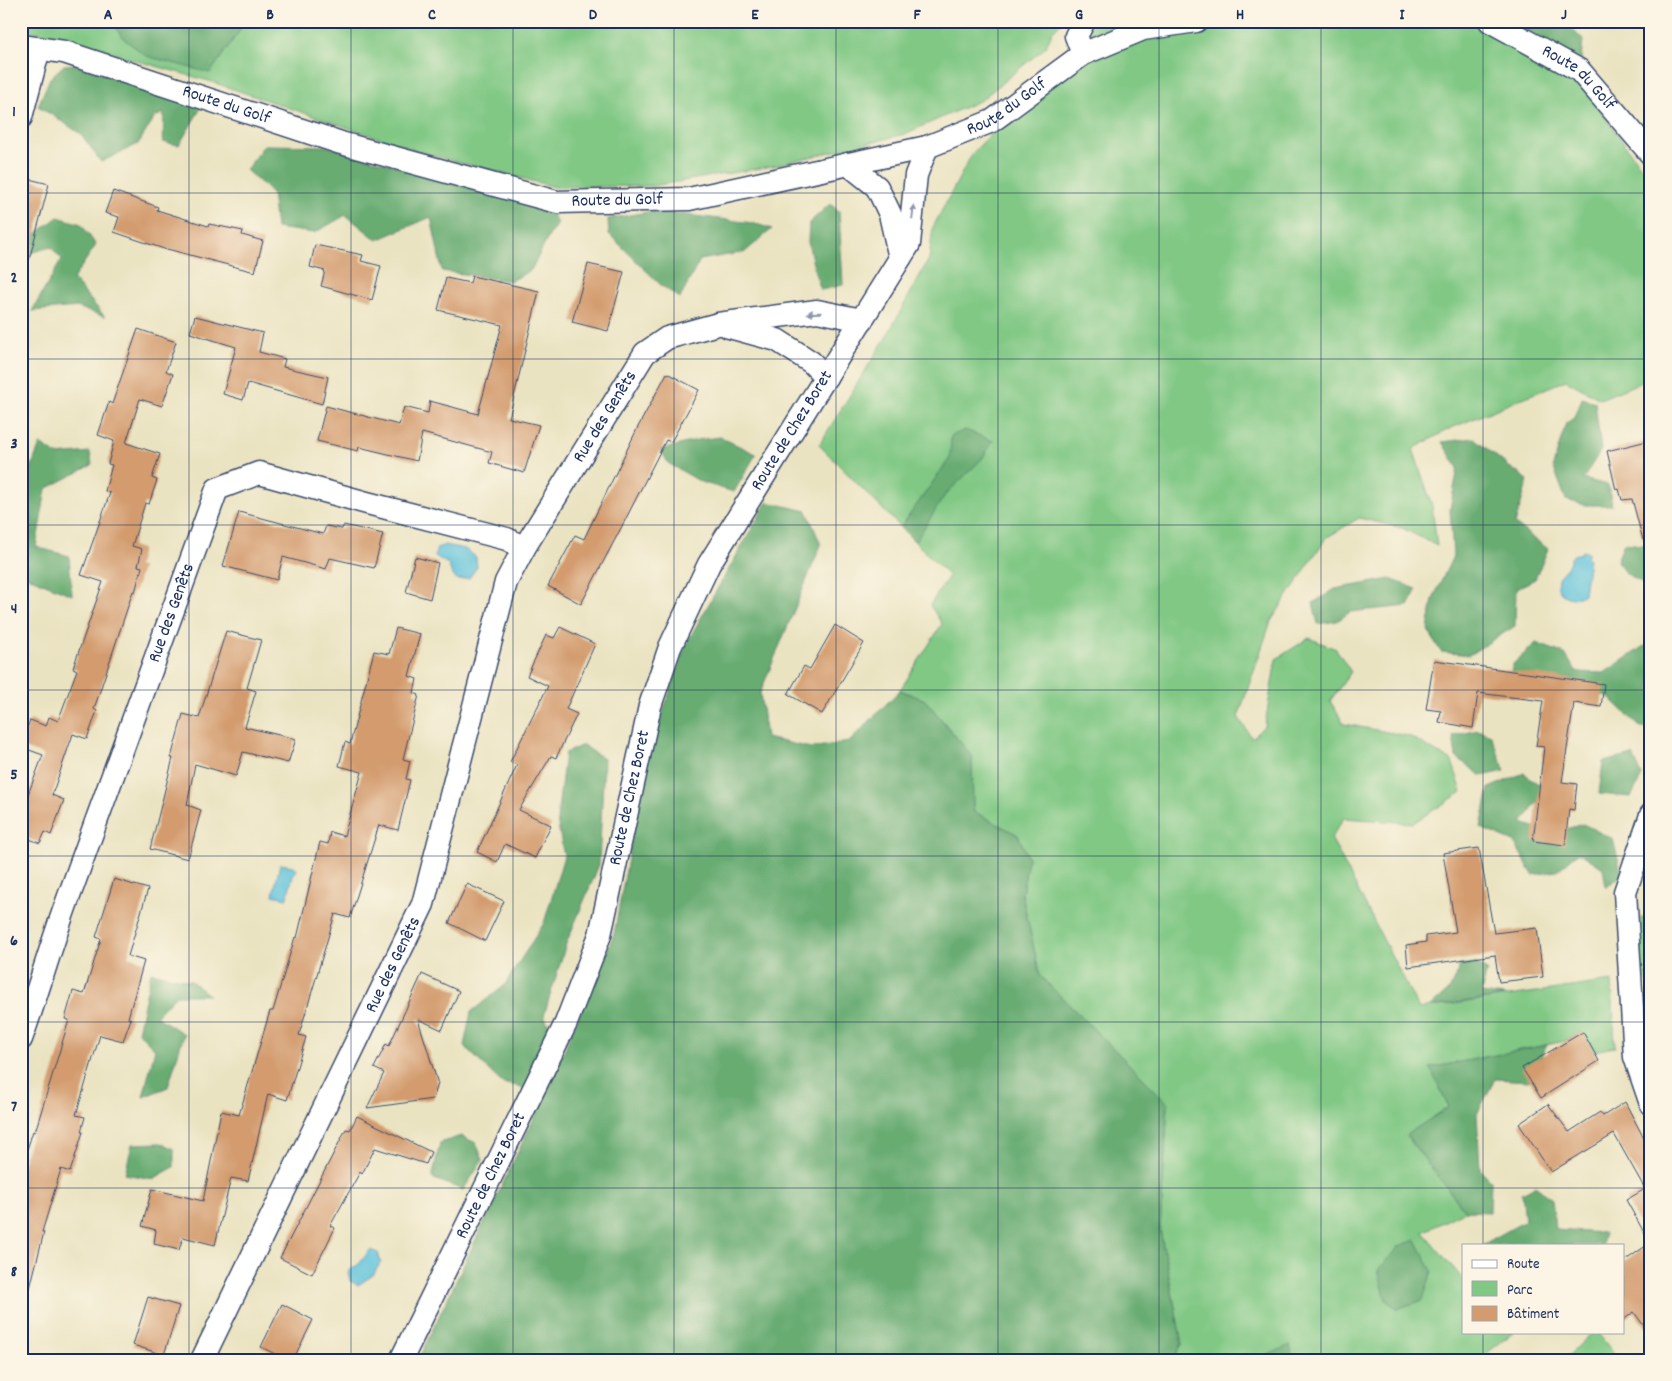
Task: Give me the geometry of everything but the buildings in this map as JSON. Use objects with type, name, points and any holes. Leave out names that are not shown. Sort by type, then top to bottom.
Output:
[{"type":"street","points":[[1083,54],[1076,36],[1084,21]]},
{"type":"street","name":"Route du Golf","points":[[30,48],[64,52],[340,143],[557,202],[689,199],[927,147],[992,121],[1083,54],[1143,29],[1196,21]]},
{"type":"street","name":"Route du Golf","points":[[1490,21],[1579,70],[1651,154]]},
{"type":"street","points":[[21,118],[30,48]]},
{"type":"street","name":"Route de Chez Boret","points":[[401,1360],[566,1024],[600,935],[650,706],[670,647],[710,564],[909,244],[916,176],[927,147]]},
{"type":"street","points":[[848,164],[877,187],[890,214],[900,258]]},
{"type":"street","name":"Rue des Genêts","points":[[202,1360],[423,904],[506,582],[524,548],[645,354],[667,338],[718,324],[817,311],[862,320]]},
{"type":"street","points":[[718,324],[777,340],[811,362],[826,377]]},
{"type":"street","name":"Rue des Genêts","points":[[21,1038],[140,698],[217,489],[259,473],[508,539],[524,548]]},
{"type":"street","points":[[1651,815],[1625,892],[1635,1057],[1651,1104]]},
{"type":"green space","points":[[21,21],[1063,21],[1052,32],[1046,47],[981,100],[905,134],[773,166],[653,186],[555,187],[427,154],[209,81],[21,28]]},
{"type":"green space","points":[[113,21],[162,21],[167,25],[170,21],[237,21],[240,30],[210,73],[146,56],[124,39]]},
{"type":"green space","points":[[1095,21],[1471,21],[1579,80],[1651,181],[1651,378],[1600,399],[1566,380],[1449,429],[1413,449],[1432,505],[1437,546],[1402,528],[1359,518],[1326,538],[1271,621],[1238,717],[1252,738],[1265,725],[1276,659],[1309,638],[1336,649],[1351,672],[1330,701],[1344,724],[1409,736],[1452,761],[1462,792],[1413,823],[1344,818],[1331,838],[1419,1009],[1612,981],[1615,1047],[1593,1051],[1582,1032],[1566,1041],[1431,1068],[1449,1107],[1406,1135],[1465,1211],[1423,1232],[1462,1278],[1462,1334],[1511,1334],[1478,1360],[1173,1360],[1182,1344],[1160,1230],[1168,1103],[1040,976],[1022,895],[1028,858],[1018,835],[973,811],[972,756],[925,700],[900,690],[942,624],[930,605],[949,576],[819,445],[888,334],[929,259],[933,227],[972,154]]},
{"type":"green space","points":[[1471,21],[1564,21],[1583,40],[1579,80]]},
{"type":"green space","points":[[75,64],[202,106],[179,145],[163,142],[164,113],[155,117],[138,144],[101,162],[81,134],[38,106],[50,78],[64,65]]},
{"type":"green space","points":[[264,145],[325,146],[551,209],[557,224],[531,270],[511,281],[442,271],[431,217],[377,240],[346,215],[314,233],[276,228],[272,193],[246,170]]},
{"type":"green space","points":[[830,204],[839,211],[843,285],[821,290],[808,242],[809,223]]},
{"type":"green space","points":[[653,211],[753,223],[772,229],[745,252],[700,260],[680,298],[662,286],[609,234],[608,219]]},
{"type":"green space","points":[[58,217],[81,224],[96,245],[73,279],[105,317],[77,307],[32,311],[62,259],[51,247],[30,253],[24,243]]},
{"type":"green space","points":[[1582,398],[1595,402],[1601,450],[1583,479],[1608,485],[1612,505],[1585,505],[1566,500],[1553,466],[1566,423],[1575,418]]},
{"type":"green space","points":[[965,430],[993,441],[982,459],[945,495],[915,542],[901,527],[950,458],[951,436]]},
{"type":"green space","points":[[720,437],[756,454],[734,492],[701,482],[668,463],[661,450],[697,440]]},
{"type":"green space","points":[[1474,438],[1528,480],[1515,524],[1548,549],[1535,579],[1516,589],[1515,626],[1469,655],[1441,652],[1428,630],[1433,599],[1453,556],[1450,509],[1458,468],[1442,442]]},
{"type":"green space","points":[[40,444],[57,455],[90,452],[92,465],[46,489],[36,547],[69,556],[72,595],[21,574],[21,495]]},
{"type":"green space","points":[[767,502],[807,511],[821,545],[760,693],[766,738],[811,748],[849,742],[900,690],[925,700],[972,756],[973,811],[1018,835],[1028,858],[1022,895],[1040,976],[1168,1103],[1160,1230],[1182,1344],[1173,1360],[418,1360],[538,1110],[522,1087],[502,1083],[464,1046],[471,1012],[504,986],[544,923],[564,856],[557,819],[565,753],[583,745],[604,759],[599,865],[566,944],[544,1015],[562,1055],[614,934],[646,762],[686,644]]},
{"type":"green space","points":[[1624,543],[1651,544],[1651,588],[1627,574],[1617,561]]},
{"type":"green space","points":[[1390,579],[1417,589],[1408,606],[1350,612],[1337,621],[1318,624],[1313,603],[1335,589]]},
{"type":"green space","points":[[1536,643],[1565,654],[1576,672],[1604,673],[1644,646],[1651,649],[1651,730],[1639,726],[1610,698],[1587,688],[1510,675],[1513,664]]},
{"type":"green space","points":[[1478,730],[1491,735],[1505,771],[1482,776],[1456,757],[1453,736]]},
{"type":"green space","points":[[1633,755],[1642,776],[1631,797],[1599,794],[1603,762]]},
{"type":"green space","points":[[1524,773],[1546,790],[1522,823],[1552,833],[1583,824],[1613,839],[1622,875],[1606,887],[1603,868],[1579,852],[1557,871],[1533,875],[1514,842],[1481,828],[1489,788]]},
{"type":"green space","points":[[1641,917],[1651,925],[1651,985],[1636,970]]},
{"type":"green space","points":[[1475,963],[1487,970],[1481,993],[1505,996],[1430,1007],[1450,989],[1460,965]]},
{"type":"green space","points":[[151,972],[191,981],[209,995],[176,995],[156,1016],[184,1034],[168,1087],[143,1097],[155,1049],[138,1032]]},
{"type":"green space","points":[[1547,1045],[1529,1081],[1495,1079],[1477,1114],[1480,1169],[1491,1180],[1490,1212],[1465,1211],[1406,1135],[1449,1107],[1430,1068]]},
{"type":"green space","points":[[461,1136],[476,1143],[483,1160],[463,1190],[432,1178],[440,1143]]},
{"type":"green space","points":[[161,1143],[174,1149],[174,1167],[153,1179],[125,1174],[132,1144]]},
{"type":"green space","points":[[1535,1186],[1552,1199],[1555,1230],[1605,1233],[1602,1244],[1484,1244],[1525,1221],[1522,1193]]},
{"type":"green space","points":[[1416,1240],[1432,1271],[1423,1300],[1397,1309],[1386,1300],[1378,1270],[1399,1246]]},
{"type":"green space","points":[[1591,1334],[1599,1334],[1619,1360],[1564,1360]]},
{"type":"green space","points":[[1290,1345],[1293,1360],[1257,1360]]},
{"type":"water","points":[[445,545],[465,549],[476,557],[477,567],[469,578],[457,580],[448,564],[435,556],[437,548]]},
{"type":"water","points":[[1582,551],[1589,553],[1586,556],[1589,559],[1584,594],[1574,598],[1565,596],[1557,585],[1558,579],[1568,566],[1570,559]]},
{"type":"water","points":[[280,864],[294,866],[297,870],[293,875],[287,898],[273,895]]},
{"type":"water","points":[[370,1250],[378,1253],[381,1262],[373,1275],[358,1285],[350,1281],[348,1272],[360,1263]]}]
